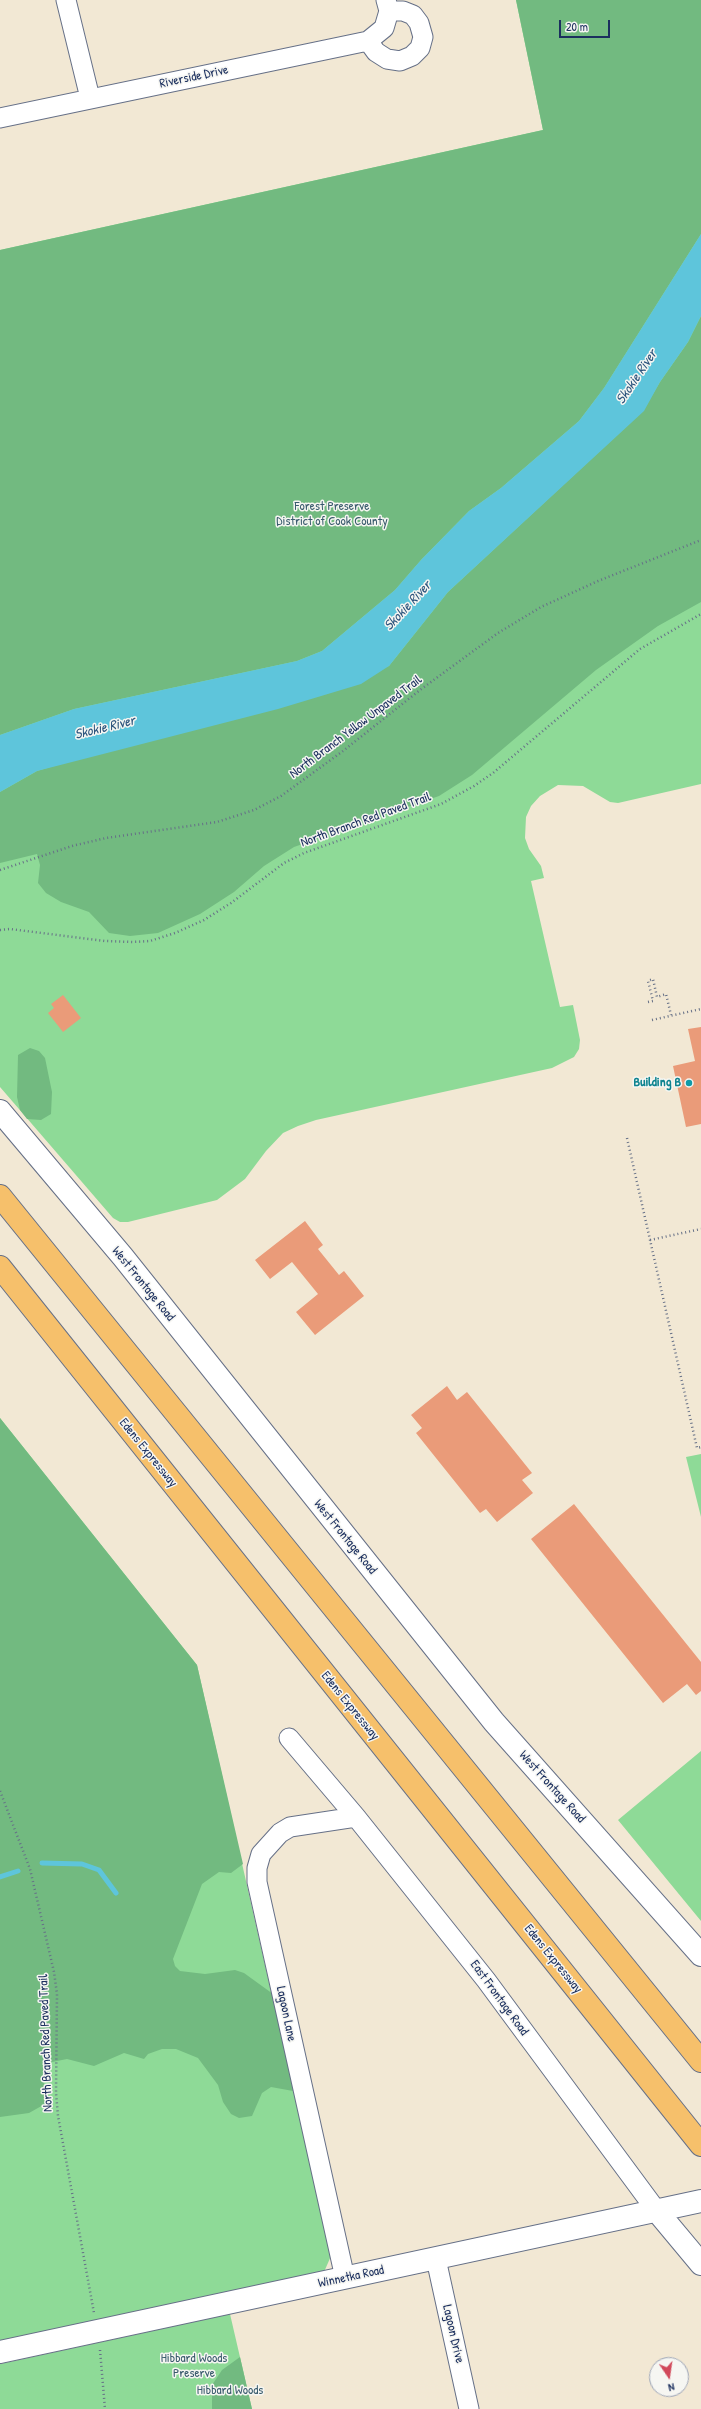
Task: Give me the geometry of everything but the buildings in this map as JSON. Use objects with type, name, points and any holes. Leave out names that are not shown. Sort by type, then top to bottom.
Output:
[{"type":"highway","points":[[0,1196],[701,2061]]},
{"type":"highway","name":"Edens Expressway","points":[[0,1267],[701,2146]]},
{"type":"street","points":[[66,0],[90,98]]},
{"type":"street","points":[[368,41],[376,52],[387,59],[400,61],[412,56],[420,48],[423,37],[420,24],[413,15],[403,11],[386,13]]},
{"type":"street","name":"Riverside Drive","points":[[0,118],[368,41],[386,13]]},
{"type":"street","name":"West Frontage Road","points":[[0,1111],[123,1257],[494,1722],[701,1955]]},
{"type":"street","name":"East Frontage Road","points":[[289,1738],[356,1817],[486,1980],[656,2210],[701,2264]]},
{"type":"street","name":"Lagoon Lane","points":[[345,2278],[257,1882],[257,1868],[261,1854],[280,1832],[290,1827],[356,1817]]},
{"type":"street","name":"Winnetka Road","points":[[0,2352],[701,2201]]},
{"type":"street","name":"Lagoon Drive","points":[[436,2259],[469,2409]]},
{"type":"path","name":"North Branch Yellow Unpaved Trail","points":[[0,870],[72,846],[106,838],[216,822],[254,810],[281,796],[306,778],[420,690],[503,629],[541,607],[598,581],[701,540]]},
{"type":"path","name":"North Branch Red Paved Trail","points":[[0,930],[10,929],[105,941],[133,942],[150,941],[182,930],[231,903],[284,863],[304,853],[441,804],[474,786],[493,773],[600,681],[640,649],[701,614]]},
{"type":"path","points":[[648,1002],[653,1001],[648,981],[653,979],[657,996],[666,994],[671,1016]]},
{"type":"path","points":[[652,1020],[701,1009]]},
{"type":"path","points":[[627,1138],[697,1448],[701,1447]]},
{"type":"path","points":[[650,1240],[701,1229]]},
{"type":"path","name":"North Branch Red Paved Trail","points":[[0,1791],[30,1869],[54,1972],[56,1994],[56,2094],[58,2116],[95,2318]]},
{"type":"path","points":[[100,2348],[105,2409]]},
{"type":"green space","name":"Forest Preserve District of Cook County","points":[[516,0],[701,0],[701,784],[618,803],[610,802],[583,786],[558,785],[540,796],[531,806],[526,817],[525,838],[529,849],[541,866],[544,878],[531,881],[560,1007],[573,1005],[580,1040],[579,1049],[574,1057],[552,1068],[316,1120],[298,1126],[283,1133],[266,1151],[245,1179],[217,1200],[128,1222],[120,1222],[113,1218],[0,1087],[0,250],[543,130]]},
{"type":"green space","points":[[516,0],[701,0],[701,234],[604,388],[579,421],[501,488],[469,511],[421,560],[395,590],[322,651],[297,661],[74,709],[0,735],[0,250],[543,130]]},
{"type":"green space","points":[[701,316],[701,602],[658,626],[596,670],[472,775],[439,796],[294,847],[264,866],[234,892],[200,914],[158,933],[130,936],[109,933],[89,912],[61,902],[46,893],[38,883],[40,865],[37,854],[0,863],[0,792],[37,771],[389,666],[448,592],[643,411],[660,382],[688,342]]},
{"type":"green space","points":[[30,1048],[39,1051],[45,1058],[52,1092],[51,1114],[41,1120],[27,1119],[20,1110],[17,1097],[18,1055]]},
{"type":"green space","points":[[0,1418],[197,1665],[331,2256],[324,2272],[0,2343]]},
{"type":"green space","points":[[0,1418],[197,1665],[243,1864],[231,1873],[219,1872],[202,1884],[173,1959],[175,1966],[180,1971],[205,1974],[235,1970],[244,1973],[273,1994],[293,2091],[271,2087],[262,2093],[252,2116],[239,2118],[231,2114],[223,2102],[218,2085],[198,2058],[176,2049],[162,2049],[148,2054],[144,2059],[124,2053],[94,2066],[67,2059],[47,2063],[44,2083],[45,2104],[29,2113],[0,2117]]},
{"type":"green space","points":[[701,1454],[701,1517],[686,1457]]},
{"type":"green space","points":[[701,1751],[701,1921],[618,1820]]},
{"type":"green space","name":"Hibbard Woods Preserve","points":[[230,2314],[252,2409],[0,2409],[0,2364]]},
{"type":"green space","name":"Hibbard Woods","points":[[240,2357],[252,2409],[212,2409],[212,2385],[222,2370]]},
{"type":"water","name":"Skokie River","points":[[701,234],[701,316],[688,342],[660,382],[644,411],[448,592],[389,666],[361,684],[278,709],[37,771],[0,792],[0,735],[74,709],[297,661],[322,651],[395,590],[421,560],[469,511],[501,488],[579,421],[604,388]]},
{"type":"waterway","points":[[42,1863],[82,1864],[99,1870],[116,1893]]},
{"type":"waterway","points":[[0,1877],[18,1871]]},
{"type":"place","name":"Building B","points":[[689,1083]]}]
